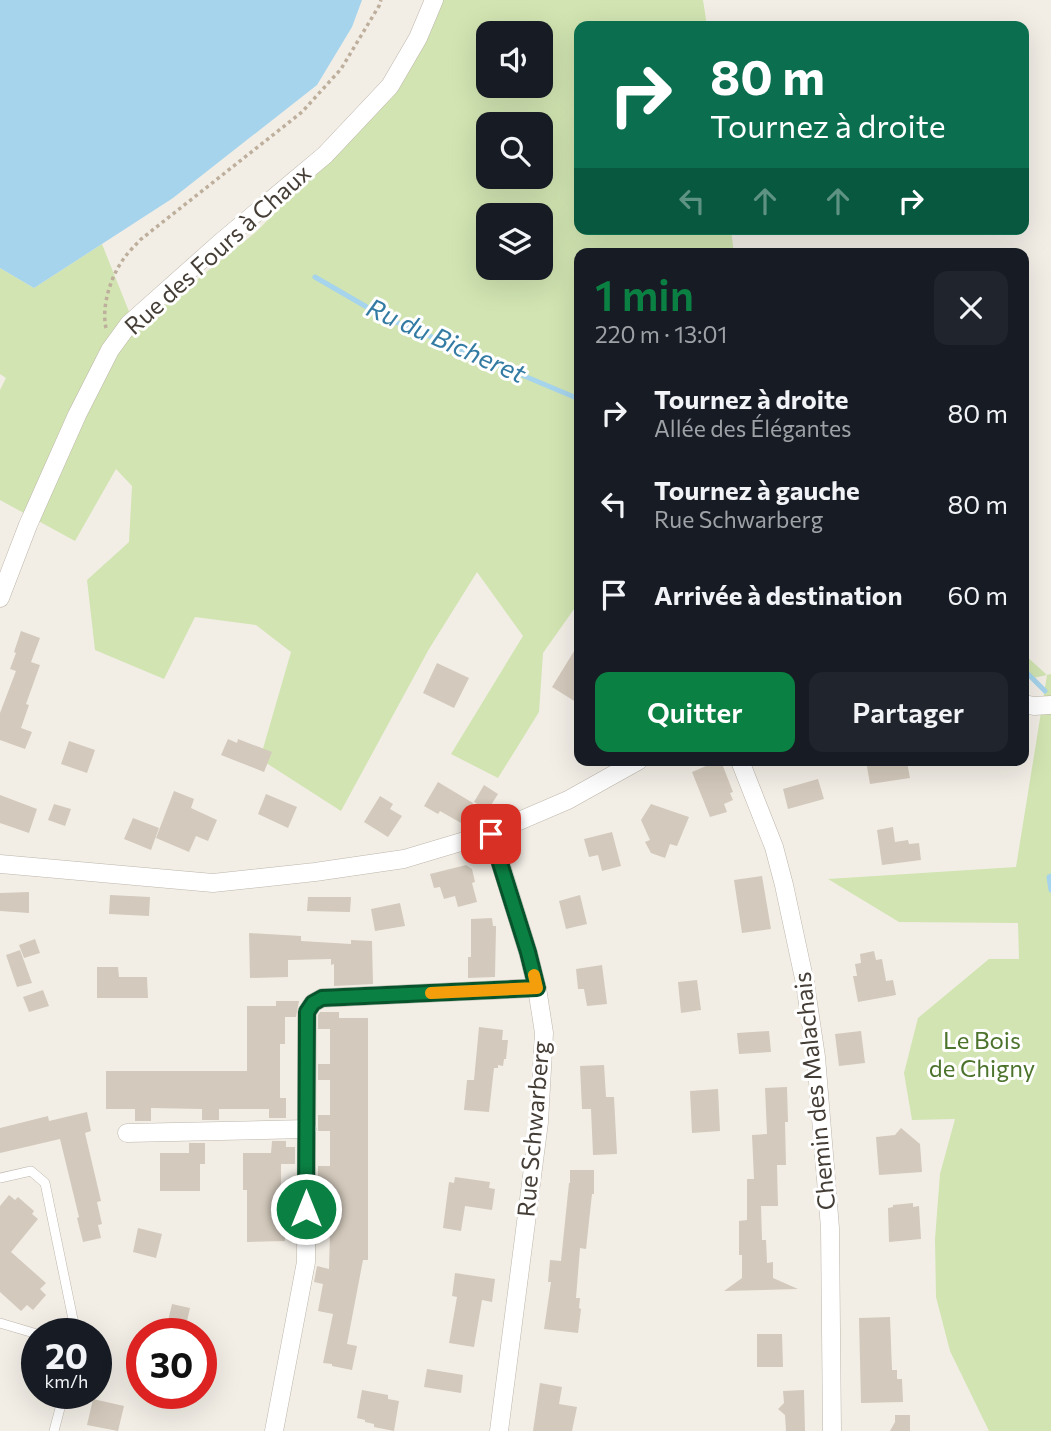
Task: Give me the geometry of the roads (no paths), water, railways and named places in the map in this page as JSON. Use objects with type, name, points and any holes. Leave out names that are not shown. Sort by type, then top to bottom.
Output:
[{"type":"street","name":"Rue des Fours à Chaux","points":[[0,598],[28,525],[76,415],[110,350],[129,324],[324,155],[390,86],[418,38],[434,0]]},
{"type":"street","points":[[1029,705],[1051,705]]},
{"type":"street","points":[[0,864],[213,883],[404,859],[491,834],[568,800],[629,766]]},
{"type":"street","name":"Chemin des Malachais","points":[[742,766],[774,847],[784,885],[805,984],[816,1058],[830,1228],[832,1431]]},
{"type":"street","name":"Rue Schwarberg","points":[[491,834],[528,952],[544,1033],[539,1122],[499,1431]]},
{"type":"street","points":[[274,1431],[306,1262],[307,1012],[313,1003],[322,998],[537,988]]},
{"type":"street","points":[[127,1133],[307,1129]]},
{"type":"lane","points":[[0,1178],[31,1171],[45,1183],[73,1318]]},
{"type":"lane","points":[[0,1323],[21,1329]]},
{"type":"lane","points":[[54,1431],[60,1409]]},
{"type":"water","points":[[0,0],[362,0],[352,27],[317,85],[173,198],[34,288],[0,268]]},
{"type":"waterway","name":"Ru du Bicheret","points":[[315,277],[384,317],[574,397]]},
{"type":"waterway","name":"Ru du Bicheret","points":[[1029,675],[1045,691]]},
{"type":"waterway","name":"Ru du Bicheret","points":[[1051,876],[1051,890]]},
{"type":"park label","name":"Le Bois de Chigny","points":[[982,1055]]}]
